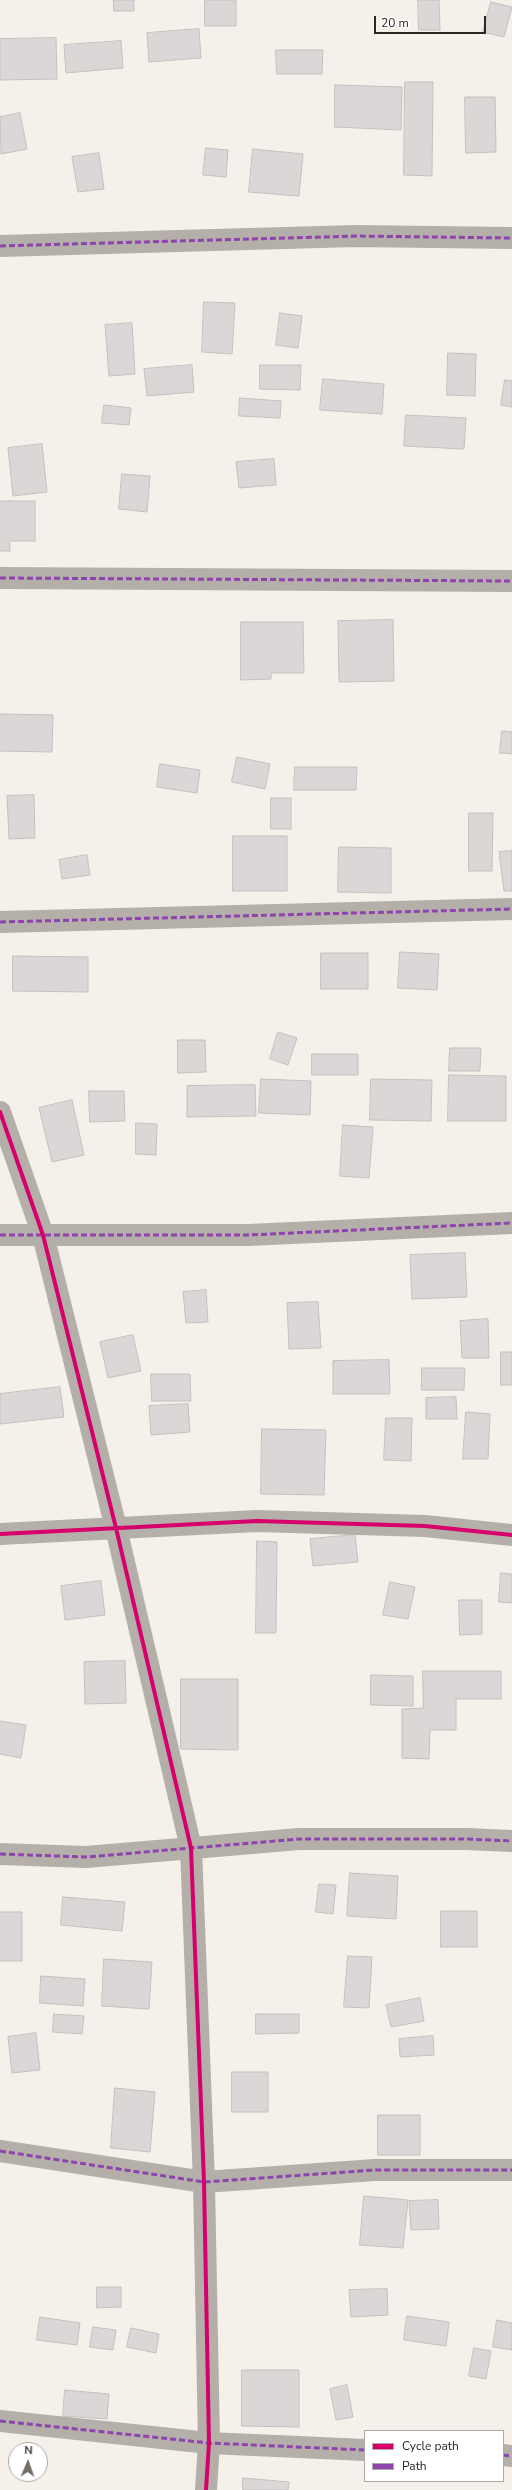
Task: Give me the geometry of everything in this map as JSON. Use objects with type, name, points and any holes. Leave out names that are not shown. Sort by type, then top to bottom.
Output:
[{"type":"street","points":[[0,246],[356,236],[512,238]]},
{"type":"street","points":[[0,578],[512,581]]},
{"type":"street","points":[[0,922],[512,909]]},
{"type":"street","points":[[0,1112],[43,1235],[116,1528],[191,1848],[204,2182],[209,2443],[206,2490]]},
{"type":"street","points":[[0,1236],[248,1235],[512,1223]]},
{"type":"street","points":[[0,1534],[257,1521],[425,1526],[512,1535]]},
{"type":"street","points":[[0,1854],[86,1857],[299,1839],[466,1839],[512,1841]]},
{"type":"street","points":[[0,2151],[204,2182],[375,2170],[512,2170]]},
{"type":"street","points":[[0,2421],[209,2443],[364,2450]]},
{"type":"building","points":[[114,0],[134,0],[134,11],[114,11]]},
{"type":"building","points":[[205,0],[236,0],[236,26],[205,26]]},
{"type":"building","points":[[418,0],[439,0],[440,30],[419,30]]},
{"type":"building","points":[[491,2],[512,7],[504,37],[483,32]]},
{"type":"building","points":[[199,29],[201,58],[149,62],[147,33]]},
{"type":"building","points":[[56,38],[57,79],[0,80],[0,39]]},
{"type":"building","points":[[121,41],[123,68],[66,73],[64,45]]},
{"type":"building","points":[[276,50],[323,50],[322,74],[277,74]]},
{"type":"building","points":[[405,82],[433,82],[432,176],[404,175]]},
{"type":"building","points":[[335,85],[402,87],[401,130],[335,127]]},
{"type":"building","points":[[465,97],[495,97],[496,152],[466,153]]},
{"type":"building","points":[[20,113],[27,149],[1,154],[0,117]]},
{"type":"building","points":[[206,148],[228,150],[226,177],[203,175]]},
{"type":"building","points":[[253,149],[303,154],[299,196],[249,192]]},
{"type":"building","points":[[99,153],[104,189],[78,192],[72,157]]},
{"type":"building","points":[[204,302],[235,303],[232,354],[202,352]]},
{"type":"building","points":[[280,313],[302,316],[298,348],[276,345]]},
{"type":"building","points":[[132,323],[135,374],[109,376],[105,325]]},
{"type":"building","points":[[448,353],[476,354],[475,396],[447,395]]},
{"type":"building","points":[[192,365],[194,392],[147,396],[144,369]]},
{"type":"building","points":[[260,365],[301,365],[300,390],[260,389]]},
{"type":"building","points":[[323,379],[384,384],[382,414],[320,410]]},
{"type":"building","points":[[505,380],[512,381],[512,407],[501,405]]},
{"type":"building","points":[[240,398],[281,401],[280,418],[239,416]]},
{"type":"building","points":[[104,405],[131,408],[129,425],[102,423]]},
{"type":"building","points":[[406,415],[466,418],[464,449],[404,446]]},
{"type":"building","points":[[42,444],[47,492],[13,496],[8,448]]},
{"type":"building","points":[[274,459],[276,485],[239,488],[236,462]]},
{"type":"building","points":[[122,474],[150,476],[147,512],[119,509]]},
{"type":"building","points":[[0,501],[35,501],[35,541],[10,541],[10,551],[0,551]]},
{"type":"building","points":[[393,620],[394,681],[339,682],[338,621]]},
{"type":"building","points":[[241,622],[303,622],[304,673],[271,673],[271,679],[241,680]]},
{"type":"building","points":[[0,714],[53,715],[52,752],[0,751]]},
{"type":"building","points":[[502,731],[512,732],[512,754],[500,753]]},
{"type":"building","points":[[237,757],[270,764],[265,789],[232,782]]},
{"type":"building","points":[[160,764],[200,770],[197,793],[157,787]]},
{"type":"building","points":[[295,767],[357,767],[356,790],[294,790]]},
{"type":"building","points":[[34,795],[35,838],[9,839],[7,796]]},
{"type":"building","points":[[271,798],[291,798],[291,829],[271,829]]},
{"type":"building","points":[[469,813],[493,813],[492,871],[469,871]]},
{"type":"building","points":[[233,836],[287,836],[287,891],[233,891]]},
{"type":"building","points":[[339,847],[391,848],[391,893],[338,892]]},
{"type":"building","points":[[512,851],[512,891],[504,891],[499,852]]},
{"type":"building","points":[[87,855],[90,875],[62,879],[59,860]]},
{"type":"building","points":[[400,952],[439,954],[437,990],[398,988]]},
{"type":"building","points":[[321,953],[368,953],[368,989],[321,989]]},
{"type":"building","points":[[13,956],[88,957],[88,992],[13,991]]},
{"type":"building","points":[[278,1032],[297,1038],[288,1065],[270,1059]]},
{"type":"building","points":[[178,1040],[205,1040],[206,1072],[178,1073]]},
{"type":"building","points":[[450,1048],[481,1048],[480,1071],[449,1071]]},
{"type":"building","points":[[312,1054],[358,1054],[358,1075],[312,1075]]},
{"type":"building","points":[[449,1075],[506,1076],[506,1121],[448,1121]]},
{"type":"building","points":[[261,1079],[311,1081],[310,1115],[259,1113]]},
{"type":"building","points":[[371,1079],[432,1080],[431,1121],[370,1120]]},
{"type":"building","points":[[255,1085],[256,1116],[187,1117],[187,1086]]},
{"type":"building","points":[[89,1091],[124,1091],[125,1121],[90,1122]]},
{"type":"building","points":[[72,1100],[84,1155],[52,1162],[39,1108]]},
{"type":"building","points":[[136,1123],[157,1124],[156,1155],[136,1154]]},
{"type":"building","points":[[343,1125],[373,1127],[369,1178],[340,1176]]},
{"type":"building","points":[[465,1253],[467,1297],[412,1299],[410,1255]]},
{"type":"building","points":[[206,1290],[208,1322],[186,1323],[183,1292]]},
{"type":"building","points":[[318,1302],[321,1348],[289,1349],[287,1303]]},
{"type":"building","points":[[488,1319],[489,1358],[462,1358],[460,1321]]},
{"type":"building","points":[[133,1335],[141,1371],[108,1378],[100,1342]]},
{"type":"building","points":[[501,1352],[512,1352],[512,1385],[501,1385]]},
{"type":"building","points":[[389,1360],[390,1394],[333,1394],[333,1361]]},
{"type":"building","points":[[422,1368],[465,1368],[464,1390],[422,1390]]},
{"type":"building","points":[[151,1374],[190,1374],[191,1401],[152,1401]]},
{"type":"building","points":[[60,1387],[64,1417],[0,1424],[0,1394]]},
{"type":"building","points":[[456,1397],[457,1419],[426,1419],[426,1398]]},
{"type":"building","points":[[188,1404],[190,1432],[151,1435],[149,1406]]},
{"type":"building","points":[[466,1412],[490,1414],[488,1459],[463,1459]]},
{"type":"building","points":[[386,1418],[412,1418],[411,1461],[384,1460]]},
{"type":"building","points":[[262,1429],[326,1430],[324,1495],[261,1494]]},
{"type":"building","points":[[355,1535],[358,1562],[313,1566],[310,1539]]},
{"type":"building","points":[[257,1541],[277,1542],[276,1633],[256,1633]]},
{"type":"building","points":[[501,1573],[512,1574],[512,1603],[499,1602]]},
{"type":"building","points":[[101,1581],[105,1615],[65,1620],[61,1586]]},
{"type":"building","points":[[390,1582],[415,1587],[408,1619],[383,1615]]},
{"type":"building","points":[[459,1600],[482,1600],[482,1634],[460,1635]]},
{"type":"building","points":[[125,1661],[126,1703],[85,1704],[84,1662]]},
{"type":"building","points":[[423,1671],[501,1671],[501,1699],[456,1699],[456,1730],[430,1730],[429,1759],[402,1758],[402,1709],[423,1708]]},
{"type":"building","points":[[371,1675],[413,1676],[413,1706],[371,1705]]},
{"type":"building","points":[[181,1679],[238,1679],[238,1750],[181,1749]]},
{"type":"building","points":[[0,1721],[26,1725],[21,1758],[0,1754]]},
{"type":"building","points":[[350,1873],[398,1876],[396,1919],[347,1916]]},
{"type":"building","points":[[319,1884],[336,1885],[333,1914],[316,1912]]},
{"type":"building","points":[[63,1897],[125,1902],[122,1931],[61,1925]]},
{"type":"building","points":[[441,1911],[477,1911],[477,1947],[441,1947]]},
{"type":"building","points":[[0,1912],[22,1912],[22,1961],[0,1961]]},
{"type":"building","points":[[348,1956],[372,1957],[369,2008],[344,2007]]},
{"type":"building","points":[[104,1959],[152,1962],[149,2009],[102,2006]]},
{"type":"building","points":[[41,1976],[85,1979],[83,2006],[40,2003]]},
{"type":"building","points":[[420,1998],[424,2021],[391,2027],[386,2005]]},
{"type":"building","points":[[54,2014],[84,2016],[82,2034],[53,2032]]},
{"type":"building","points":[[256,2014],[299,2014],[299,2033],[256,2034]]},
{"type":"building","points":[[36,2033],[40,2070],[12,2073],[8,2037]]},
{"type":"building","points":[[433,2036],[434,2055],[400,2057],[399,2039]]},
{"type":"building","points":[[232,2072],[268,2072],[268,2112],[232,2112]]},
{"type":"building","points":[[115,2088],[155,2092],[150,2152],[111,2148]]},
{"type":"building","points":[[378,2115],[420,2115],[420,2155],[378,2155]]},
{"type":"building","points":[[364,2196],[408,2200],[403,2248],[360,2245]]},
{"type":"building","points":[[438,2200],[439,2229],[411,2230],[409,2201]]},
{"type":"building","points":[[97,2287],[121,2287],[121,2307],[97,2308]]},
{"type":"building","points":[[387,2289],[388,2315],[351,2317],[349,2290]]},
{"type":"building","points":[[407,2316],[449,2322],[446,2346],[404,2340]]},
{"type":"building","points":[[40,2317],[80,2323],[77,2345],[37,2340]]},
{"type":"building","points":[[497,2320],[512,2323],[512,2350],[493,2347]]},
{"type":"building","points":[[93,2327],[116,2330],[113,2350],[90,2347]]},
{"type":"building","points":[[131,2328],[159,2334],[156,2353],[127,2347]]},
{"type":"building","points":[[474,2348],[491,2351],[486,2379],[469,2376]]},
{"type":"building","points":[[242,2370],[299,2370],[299,2427],[242,2426]]},
{"type":"building","points":[[347,2385],[353,2417],[336,2420],[330,2389]]},
{"type":"building","points":[[65,2390],[109,2394],[107,2419],[63,2416]]},
{"type":"building","points":[[243,2478],[289,2482],[288,2490],[243,2490]]},
{"type":"marked path","points":[[0,246],[356,236],[512,238]]},
{"type":"marked path","points":[[0,578],[512,581]]},
{"type":"marked path","points":[[0,922],[512,909]]},
{"type":"marked path","points":[[0,1235],[248,1235],[512,1223]]},
{"type":"marked path","points":[[0,1854],[86,1857],[299,1839],[466,1839],[512,1841]]},
{"type":"marked path","points":[[0,2151],[204,2182],[375,2170],[512,2170]]},
{"type":"marked path","points":[[0,2421],[209,2443],[364,2450]]},
{"type":"marked path","points":[[504,2455],[512,2456]]},
{"type":"cycle path","points":[[0,1112],[43,1235],[116,1528],[191,1848],[204,2182],[209,2443],[206,2490]]},
{"type":"cycle path","points":[[0,1534],[257,1521],[425,1526],[512,1535]]}]
